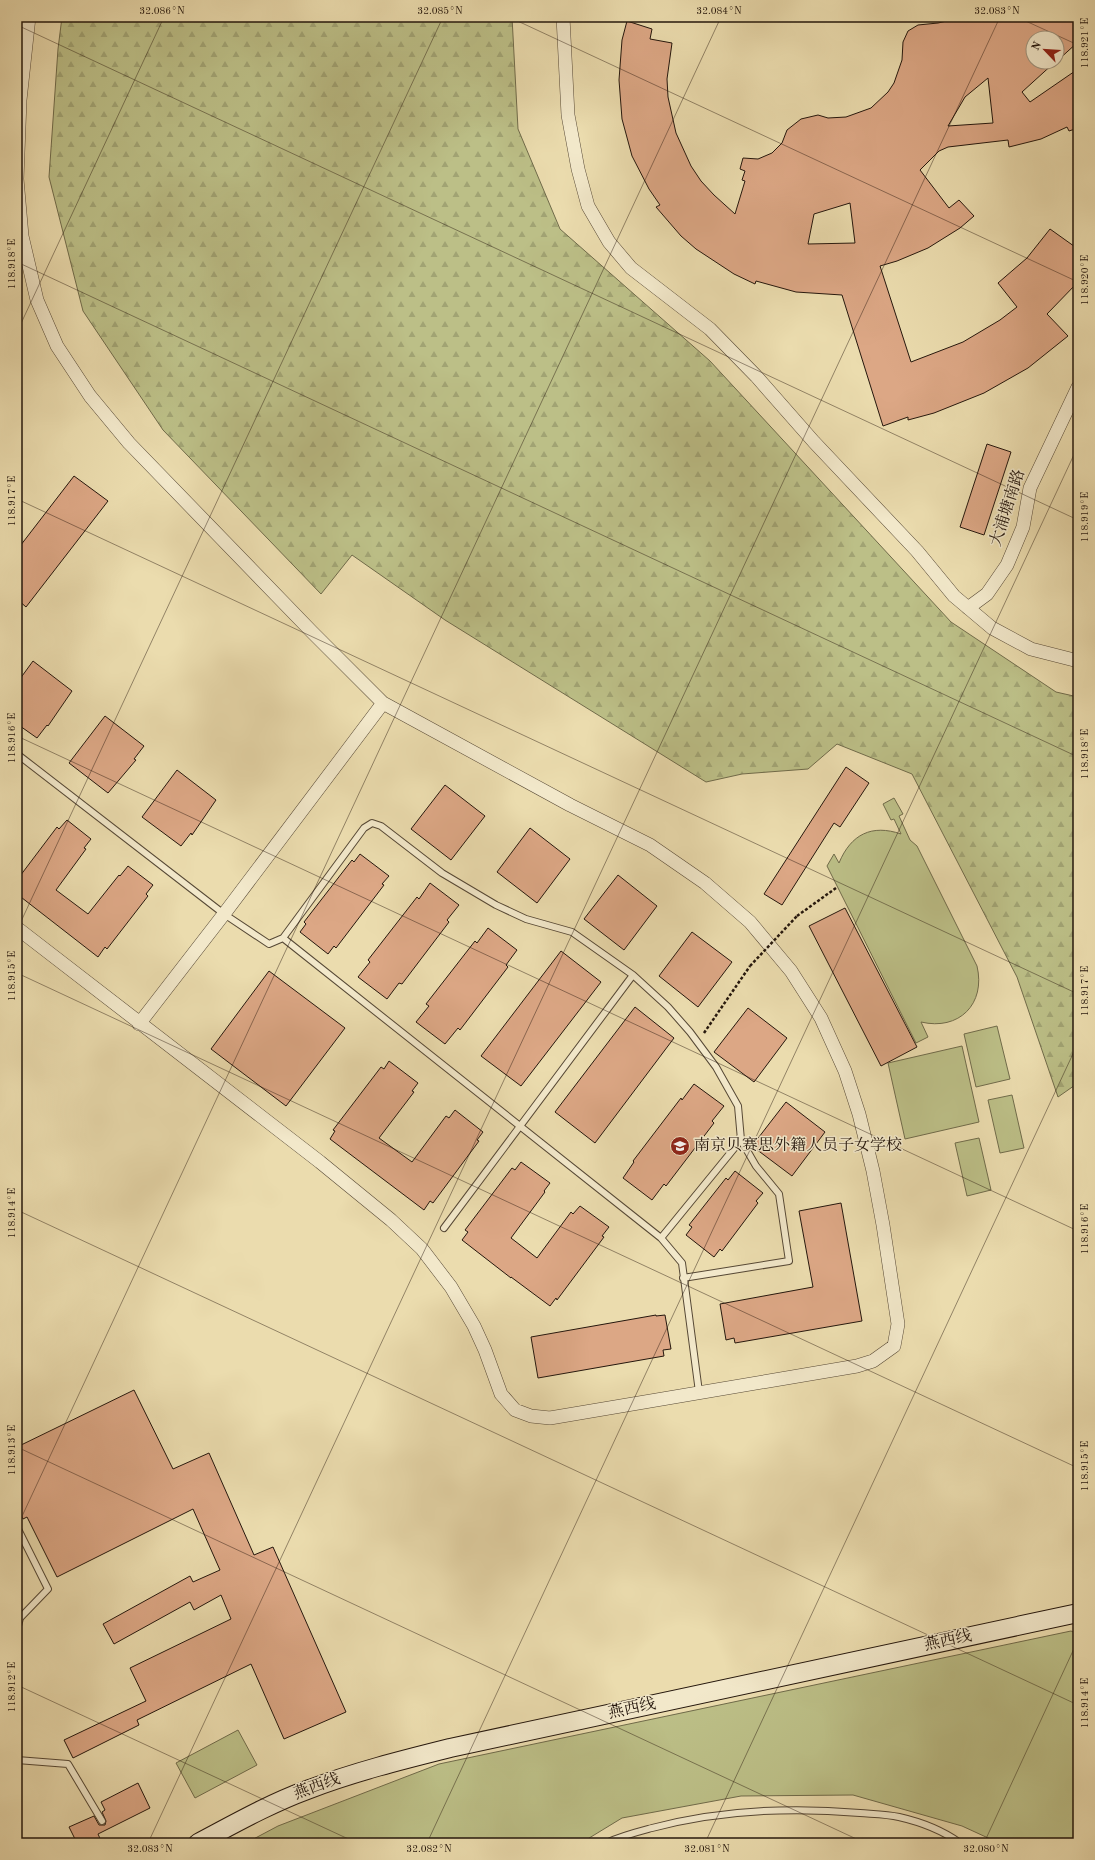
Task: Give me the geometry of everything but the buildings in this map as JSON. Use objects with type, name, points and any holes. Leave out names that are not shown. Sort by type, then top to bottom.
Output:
[{"type":"main road","name":"燕西线","points":[[198,1843],[273,1804],[307,1790],[353,1774],[396,1762],[466,1745],[1078,1613]]},
{"type":"street","points":[[17,928],[139,1024],[320,1162],[391,1220],[422,1249],[451,1287],[474,1326],[485,1350],[501,1394],[515,1410],[531,1416],[550,1418],[857,1366],[874,1361],[894,1346],[898,1324],[883,1224],[868,1150],[859,1114],[845,1071],[820,1018],[791,971],[750,922],[705,883],[650,845],[570,805],[383,703],[129,443],[90,396],[57,346],[38,300],[22,236],[17,179],[18,100],[29,17]]},
{"type":"street","points":[[563,17],[568,115],[578,169],[588,206],[609,242],[631,268],[715,334],[756,376],[814,442],[912,545],[954,596],[992,628],[1031,648],[1078,661]]},
{"type":"street","name":"大浦塘南路","points":[[968,608],[987,594],[1007,565],[1023,527],[1030,488],[1078,387]]},
{"type":"street","points":[[139,1024],[383,703]]},
{"type":"lane","points":[[17,754],[224,914],[269,944],[283,938],[364,828],[372,823],[381,826],[442,873],[496,905],[526,919],[572,932],[633,975],[668,1007],[698,1042],[716,1067],[738,1106],[741,1140],[756,1166],[779,1194],[789,1261],[683,1278]]},
{"type":"lane","points":[[283,938],[661,1238],[682,1264],[699,1392]]},
{"type":"lane","points":[[444,1228],[633,975]]},
{"type":"lane","points":[[661,1238],[741,1140]]},
{"type":"lane","points":[[17,1321],[17,1344]]},
{"type":"lane","points":[[17,1527],[48,1589],[20,1618],[17,1630]]},
{"type":"lane","points":[[17,1760],[68,1764],[102,1821]]},
{"type":"lane","points":[[606,1843],[619,1837],[704,1817],[784,1809],[897,1816],[929,1826],[960,1843]]},
{"type":"path","points":[[698,1042],[750,966],[797,916],[836,888]]},
{"type":"green space","points":[[62,17],[512,17],[518,129],[560,229],[710,361],[951,622],[1056,692],[1078,697],[1078,1083],[1058,1097],[1017,977],[912,774],[837,744],[808,769],[742,774],[706,782],[445,620],[352,555],[321,594],[163,430],[83,311],[49,177],[58,49]]},
{"type":"green space","points":[[894,798],[903,814],[899,816],[910,840],[917,846],[977,966],[979,980],[973,1003],[967,1012],[958,1018],[947,1022],[935,1024],[921,1022],[928,1037],[916,1043],[827,866],[834,854],[839,863],[844,853],[856,838],[864,834],[881,830],[901,834],[894,819],[891,820],[883,804]]},
{"type":"green space","points":[[997,1026],[1010,1079],[976,1087],[964,1034]]},
{"type":"green space","points":[[962,1046],[979,1122],[905,1139],[888,1063]]},
{"type":"green space","points":[[1012,1095],[1024,1148],[1000,1153],[988,1100]]},
{"type":"green space","points":[[979,1138],[991,1190],[967,1196],[955,1143]]},
{"type":"green space","points":[[1071,1631],[1078,1634],[1078,1843],[999,1843],[962,1826],[853,1795],[741,1796],[622,1818],[581,1843],[246,1843],[278,1826],[439,1764]]},
{"type":"green space","points":[[238,1730],[257,1765],[195,1798],[176,1763]]},
{"type":"place","name":"南京贝赛思外籍人员子女学校","points":[[680,1146]]}]
